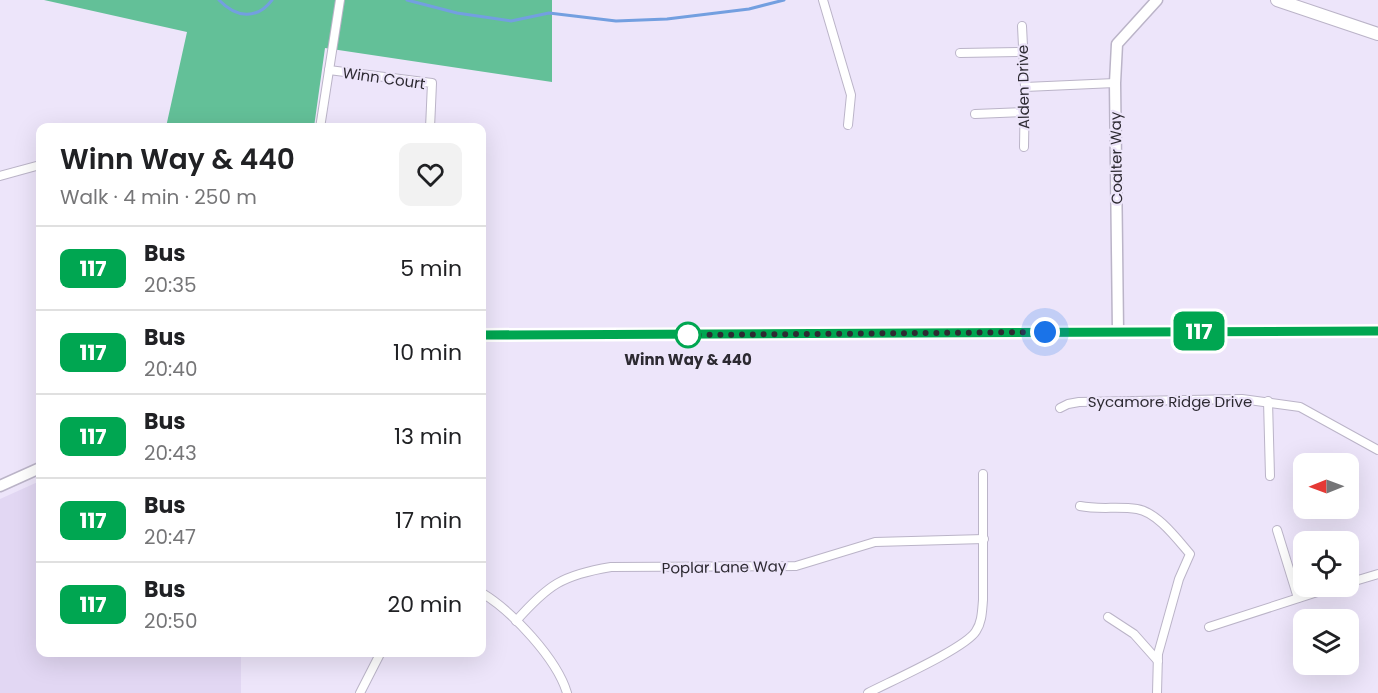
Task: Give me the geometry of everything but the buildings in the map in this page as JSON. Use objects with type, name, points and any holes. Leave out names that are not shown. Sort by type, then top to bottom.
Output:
[{"type":"main road","points":[[1277,0],[1378,34]]},
{"type":"street","points":[[321,123],[340,0]]},
{"type":"street","points":[[823,0],[851,95],[848,125]]},
{"type":"street","name":"Coalter Way","points":[[1118,332],[1115,83],[1117,44],[1157,0]]},
{"type":"street","name":"Alden Drive","points":[[1022,26],[1025,87],[1024,147]]},
{"type":"street","points":[[960,53],[1023,52]]},
{"type":"street","name":"Winn Court","points":[[329,70],[432,83],[430,123]]},
{"type":"street","points":[[1025,87],[1115,83]]},
{"type":"street","points":[[975,114],[1025,112]]},
{"type":"street","points":[[0,176],[36,166]]},
{"type":"street","points":[[486,335],[1378,331]]},
{"type":"street","name":"Sycamore Ridge Drive","points":[[1060,408],[1079,402],[1242,399],[1268,401],[1300,407],[1378,450]]},
{"type":"street","points":[[1268,401],[1270,477]]},
{"type":"street","points":[[0,486],[36,470]]},
{"type":"street","points":[[868,693],[960,645],[975,632],[982,613],[983,474]]},
{"type":"street","points":[[1080,506],[1092,509],[1139,509],[1166,525],[1190,554],[1179,579],[1158,661],[1157,693]]},
{"type":"street","points":[[1277,530],[1298,598]]},
{"type":"street","name":"Poplar Lane Way","points":[[516,621],[542,592],[570,575],[586,571],[610,567],[795,566],[875,542],[984,539]]},
{"type":"street","points":[[1359,580],[1378,574]]},
{"type":"street","points":[[486,596],[516,621],[548,657],[560,674],[567,693]]},
{"type":"street","points":[[1209,627],[1301,597]]},
{"type":"street","points":[[1108,617],[1134,634],[1158,661]]},
{"type":"street","points":[[360,693],[378,657]]},
{"type":"shaded area","points":[[36,483],[36,657],[241,657],[241,693],[0,693],[0,499]]},
{"type":"green space","points":[[44,0],[552,0],[552,82],[325,48],[315,123],[167,123],[187,32]]},
{"type":"waterway","points":[[219,0],[232,10],[246,14],[260,11],[272,0]]},
{"type":"waterway","points":[[407,0],[457,13],[511,21],[549,13],[616,21],[667,19],[749,9],[784,0]]},
{"type":"bus line","name":"117","points":[[486,335],[1378,331]]},
{"type":"place","name":"Winn Way & 440","points":[[688,335]]},
{"type":"route","points":[[688,335],[1045,332]]}]
